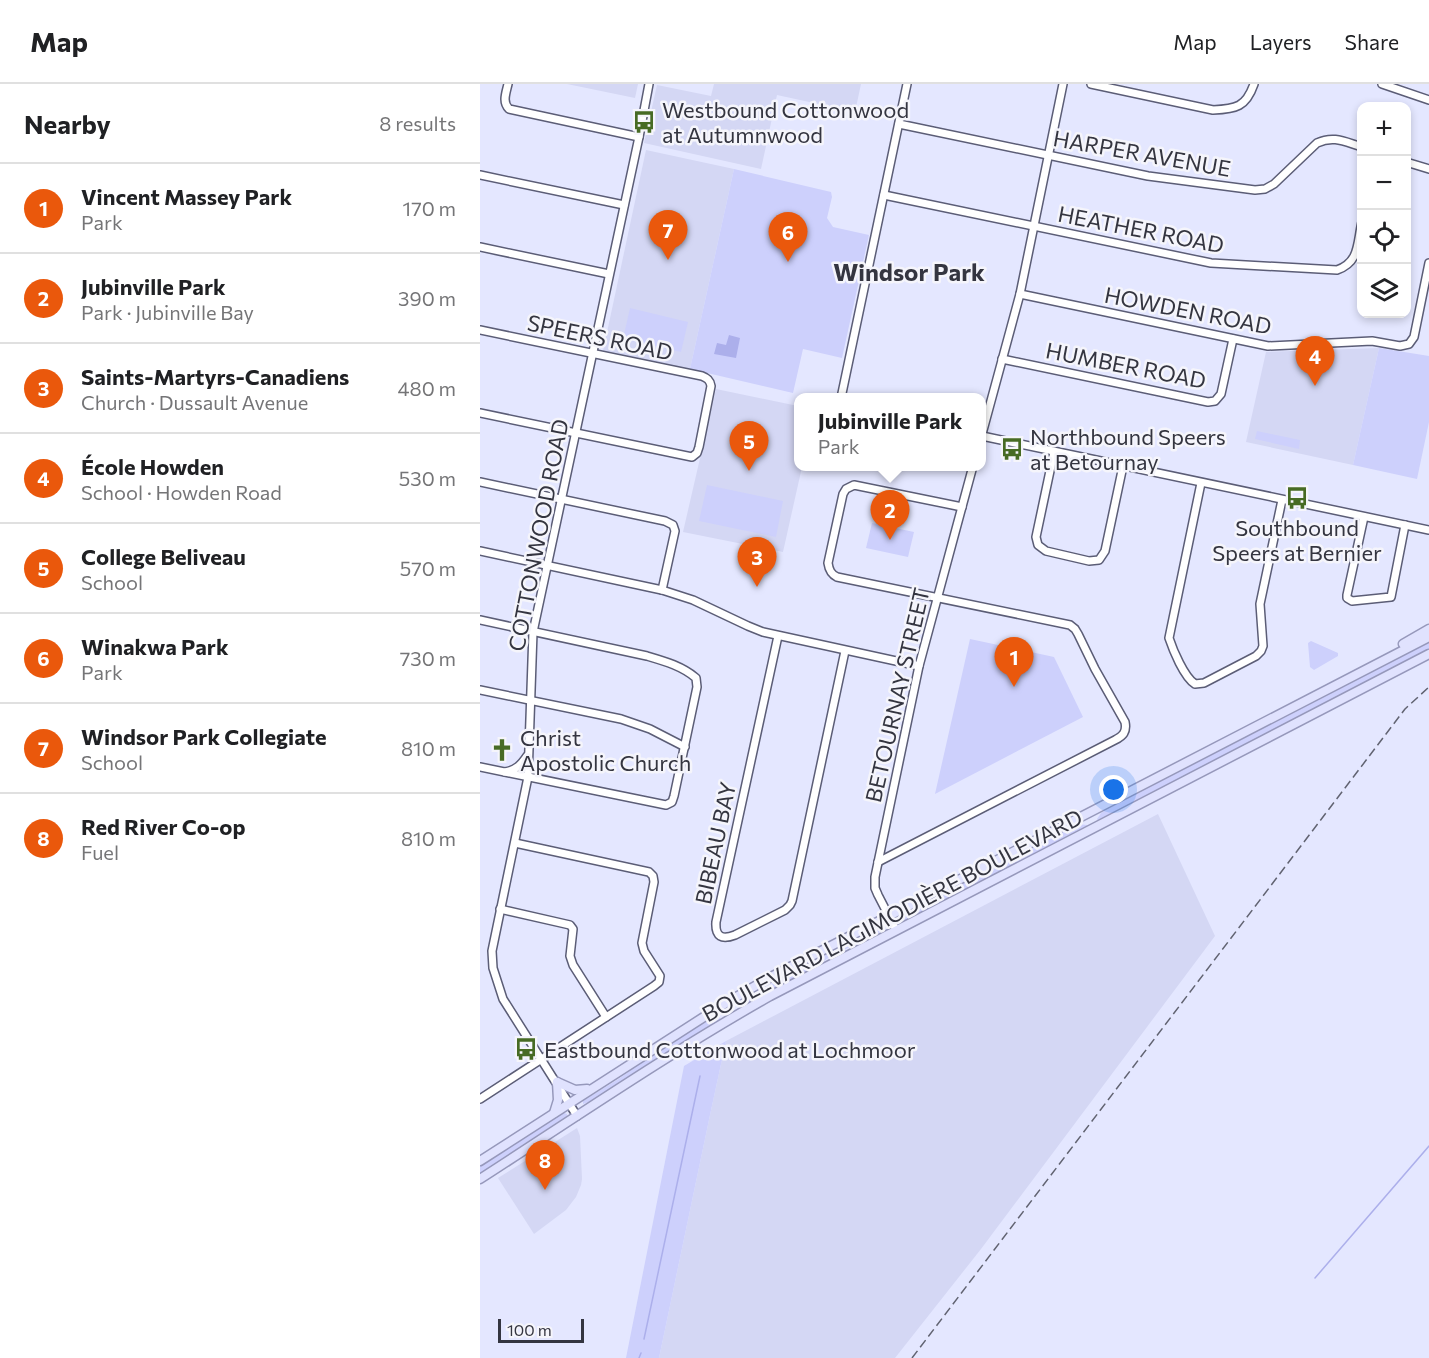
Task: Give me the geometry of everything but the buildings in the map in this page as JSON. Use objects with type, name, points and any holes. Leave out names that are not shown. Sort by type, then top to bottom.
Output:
[{"type":"main road","points":[[1387,658],[1404,643],[1429,629]]},
{"type":"main road","name":"BOULEVARD LAGIMODIÈRE BOULEVARD","points":[[480,1161],[727,1002],[769,978],[1429,637]]},
{"type":"main road","name":"BOULEVARD LAGIMODIÈRE BOULEVARD","points":[[480,1179],[729,1019],[779,991],[1429,654]]},
{"type":"main road","points":[[1085,814],[1093,828]]},
{"type":"main road","points":[[554,1113],[558,1100],[557,1082],[575,1090],[592,1088]]},
{"type":"street","points":[[508,84],[504,101],[509,109],[639,137]]},
{"type":"street","name":"COTTONWOOD ROAD","points":[[578,1116],[503,999],[493,968],[492,951],[528,777],[533,632],[649,84]]},
{"type":"street","points":[[842,393],[907,84]]},
{"type":"street","points":[[986,417],[1020,294],[1063,84]]},
{"type":"street","points":[[1091,84],[1213,110],[1229,110],[1240,106],[1250,97],[1254,84]]},
{"type":"street","points":[[1382,84],[1398,86],[1429,100]]},
{"type":"street","name":"HARPER AVENUE","points":[[899,124],[1148,176],[1255,190],[1265,189],[1274,184],[1317,143],[1325,139],[1336,139],[1357,145]]},
{"type":"street","points":[[1411,163],[1429,169]]},
{"type":"street","points":[[480,175],[624,205]]},
{"type":"street","name":"HEATHER ROAD","points":[[884,195],[1211,263],[1336,270],[1352,262],[1357,244]]},
{"type":"street","points":[[480,247],[609,274]]},
{"type":"street","name":"HOWDEN ROAD","points":[[1020,294],[1268,346],[1372,341],[1400,346],[1409,344],[1414,338],[1429,263]]},
{"type":"street","name":"SPEERS ROAD","points":[[480,330],[702,376],[710,382],[711,389],[699,447],[697,453],[692,457],[575,433]]},
{"type":"street","name":"HUMBER ROAD","points":[[1002,359],[1208,402],[1215,401],[1221,394],[1233,339]]},
{"type":"street","points":[[480,413],[575,433]]},
{"type":"street","points":[[986,436],[1429,530]]},
{"type":"street","points":[[1054,452],[1036,537],[1038,545],[1046,551],[1089,561],[1099,560],[1105,551],[1123,466]]},
{"type":"street","name":"BETOURNAY STREET","points":[[896,930],[875,888],[875,877],[919,666],[972,471]]},
{"type":"street","points":[[480,482],[664,521],[673,525],[675,531],[662,590]]},
{"type":"street","points":[[1201,483],[1169,638],[1188,678],[1195,684],[1204,683],[1256,656],[1261,651],[1263,646],[1260,604],[1282,500]]},
{"type":"street","points":[[878,862],[1125,733],[1125,722],[1078,634],[1070,625],[837,577],[829,569],[828,563],[843,494],[846,489],[854,485],[962,507]]},
{"type":"street","points":[[1364,517],[1347,595],[1350,601],[1391,597],[1405,525]]},
{"type":"street","points":[[480,551],[662,590],[693,600],[748,626],[778,636],[919,666]]},
{"type":"street","points":[[480,620],[668,662],[696,678],[697,687],[674,796],[672,802],[666,805],[480,767]]},
{"type":"street","name":"BIBEAU BAY","points":[[778,636],[716,922],[716,929],[722,937],[728,938],[735,935],[784,910],[792,901],[845,651]]},
{"type":"street","points":[[480,690],[639,724],[684,747]]},
{"type":"street","points":[[505,772],[519,766],[528,754]]},
{"type":"street","points":[[480,1099],[654,986],[659,982],[660,976],[644,951],[642,943],[654,882],[653,876],[645,871],[515,843]]},
{"type":"street","points":[[500,909],[570,925],[573,929],[570,956],[573,964],[606,1017]]},
{"type":"shaded area","points":[[567,84],[638,84],[635,98]]},
{"type":"shaded area","points":[[714,84],[861,84],[855,112],[777,95],[761,169],[644,143],[657,85],[711,96]]},
{"type":"shaded area","points":[[646,150],[734,169],[690,369],[603,351]]},
{"type":"shaded area","points":[[734,169],[831,192],[827,218],[833,227],[869,235],[842,358],[803,349],[793,393],[690,369]]},
{"type":"shaded area","points":[[630,308],[688,322],[681,352],[623,339]]},
{"type":"shaded area","points":[[729,335],[740,338],[736,358],[714,354],[717,343],[726,345]]},
{"type":"shaded area","points":[[1379,348],[1353,465],[1246,442],[1266,352]]},
{"type":"shaded area","points":[[1379,348],[1429,356],[1429,422],[1417,479],[1353,465]]},
{"type":"shaded area","points":[[716,389],[794,405],[794,471],[801,471],[783,552],[683,532]]},
{"type":"shaded area","points":[[1257,431],[1300,440],[1299,449],[1255,439]]},
{"type":"shaded area","points":[[707,485],[783,501],[776,537],[699,521]]},
{"type":"shaded area","points":[[872,523],[914,532],[908,557],[866,548]]},
{"type":"shaded area","points":[[970,639],[1054,657],[1083,717],[935,794]]},
{"type":"shaded area","points":[[1311,641],[1338,653],[1338,656],[1314,670],[1310,667],[1308,643]]},
{"type":"shaded area","points":[[1429,641],[1429,650],[1098,821],[1101,813],[1163,778]]},
{"type":"shaded area","points":[[1158,814],[1215,936],[981,1249],[895,1358],[659,1358],[726,1041]]},
{"type":"shaded area","points":[[1076,824],[1087,826],[912,918],[901,921],[899,919],[969,879]]},
{"type":"shaded area","points":[[881,927],[882,931],[746,1003],[749,997],[809,961],[870,930]]},
{"type":"shaded area","points":[[714,1016],[720,1017],[720,1021],[597,1099],[583,1104],[583,1101],[620,1078],[677,1037]]},
{"type":"shaded area","points":[[726,1041],[659,1358],[626,1358],[684,1066]]},
{"type":"shaded area","points":[[564,1113],[567,1116],[480,1175],[480,1165],[557,1115]]},
{"type":"shaded area","points":[[577,1128],[580,1136],[581,1185],[576,1197],[566,1210],[534,1234],[498,1178]]},
{"type":"waterway","points":[[644,1339],[700,1076]]},
{"type":"waterway","points":[[1315,1278],[1429,1146]]},
{"type":"waterway","points":[[639,1358],[641,1353]]},
{"type":"railway","points":[[912,1358],[1405,709],[1429,687]]},
{"type":"place","name":"Westbound Cottonwood at Autumnwood","points":[[644,122]]},
{"type":"place","name":"Windsor Park Collegiate","points":[[668,260]]},
{"type":"place","name":"Winakwa Park","points":[[788,262]]},
{"type":"place","name":"École Howden","points":[[1315,386]]},
{"type":"place","name":"Northbound Speers at Betournay","points":[[1012,449]]},
{"type":"place","name":"College Beliveau","points":[[749,471]]},
{"type":"place","name":"Southbound Speers at Bernier","points":[[1297,498]]},
{"type":"place","name":"Jubinville Park","points":[[890,540]]},
{"type":"place","name":"Saints-Martyrs-Canadiens","points":[[757,587]]},
{"type":"place","name":"Vincent Massey Park","points":[[1014,687]]},
{"type":"place","name":"Christ Apostolic Church","points":[[502,750]]},
{"type":"place","name":"Eastbound Cottonwood at Lochmoor","points":[[526,1049]]},
{"type":"place","name":"Red River Co-op","points":[[545,1190]]},
{"type":"district","name":"Windsor Park","points":[[909,271]]}]
